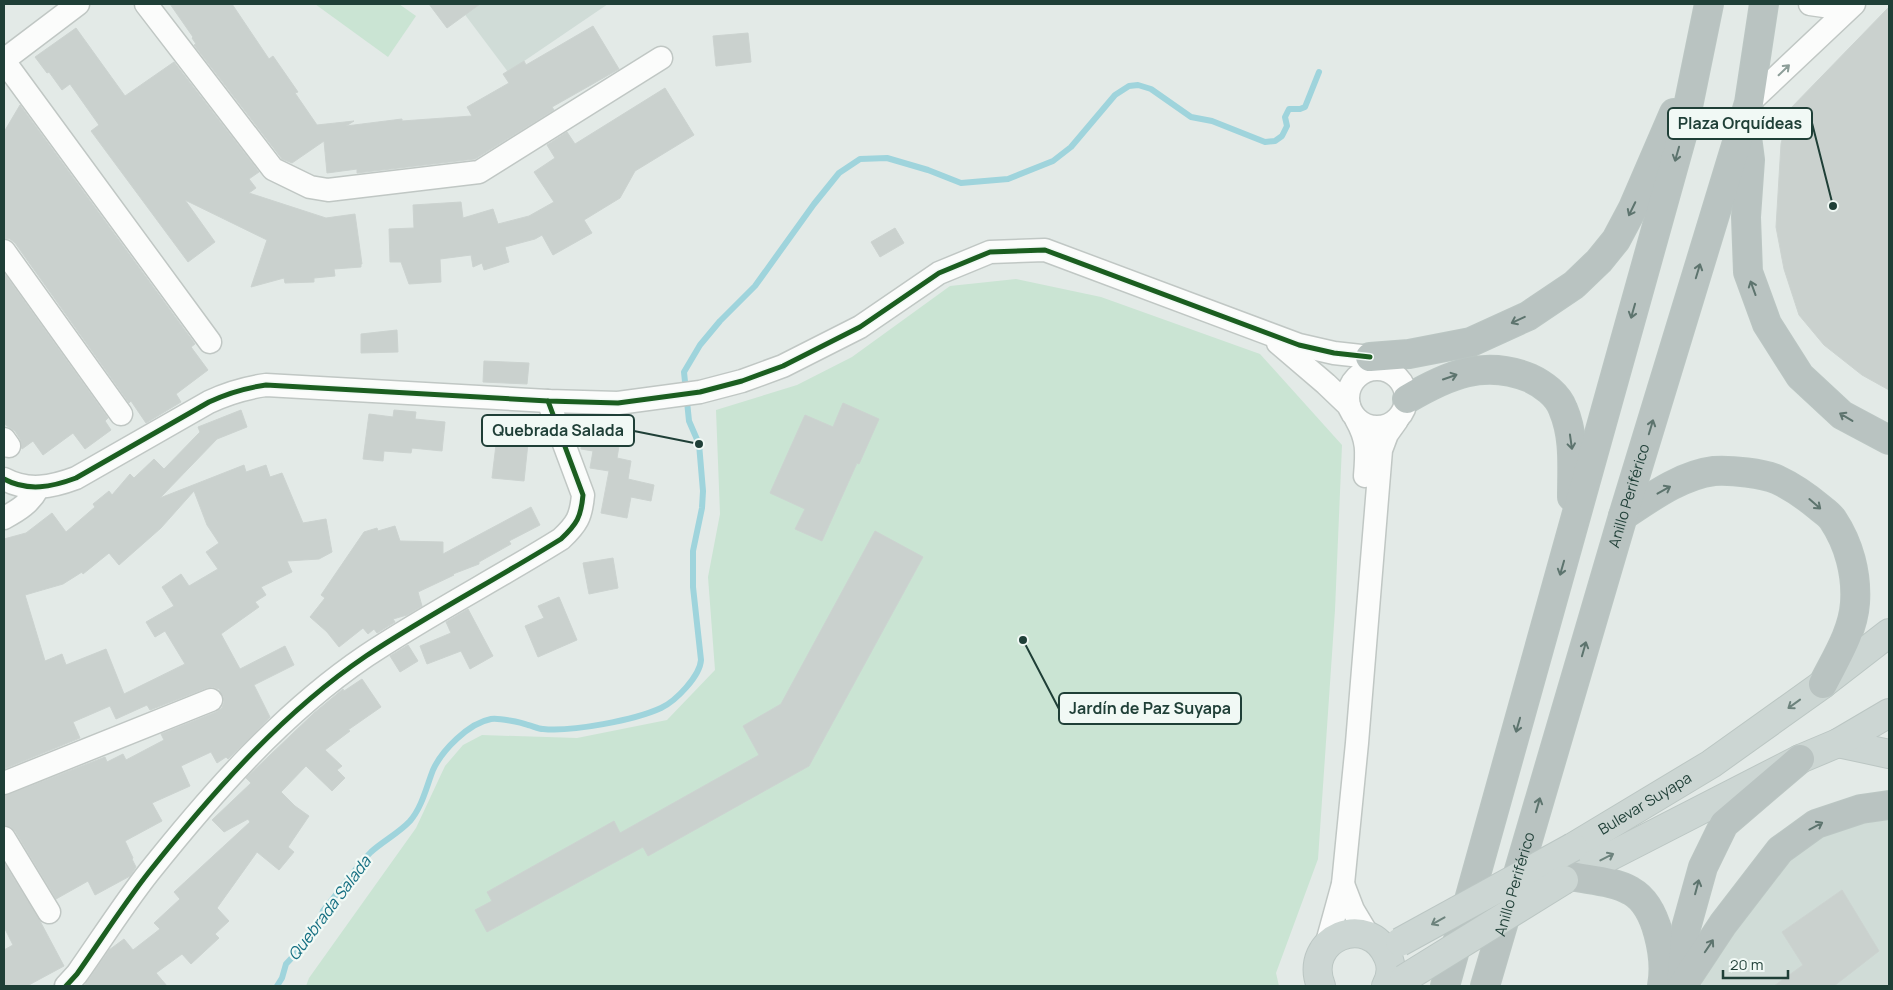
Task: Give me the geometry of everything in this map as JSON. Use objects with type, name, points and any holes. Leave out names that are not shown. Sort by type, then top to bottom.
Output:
[{"type":"highway","points":[[1445,986],[1682,136],[1710,4]]},
{"type":"highway","name":"Anillo Periférico","points":[[1488,979],[1623,516],[1747,111],[1764,4]]},
{"type":"highway","points":[[1367,360],[1471,342],[1528,316],[1574,285],[1599,261],[1616,240],[1632,208],[1700,52]]},
{"type":"highway","points":[[1747,111],[1750,160],[1746,217],[1748,272],[1766,324],[1800,376],[1807,383],[1842,415],[1889,440]]},
{"type":"highway","points":[[1402,409],[1437,382],[1466,371],[1494,369],[1516,373],[1536,381],[1551,391],[1563,408],[1572,443],[1571,533]]},
{"type":"highway","points":[[1623,516],[1650,498],[1683,480],[1714,471],[1744,472],[1777,479],[1807,497],[1832,519],[1846,544],[1854,570],[1855,604],[1848,633],[1823,684]]},
{"type":"highway","points":[[1681,986],[1686,928],[1702,867],[1724,824],[1800,759]]},
{"type":"highway","points":[[1681,986],[1723,924],[1780,850],[1816,824],[1861,809],[1889,806]]},
{"type":"highway","points":[[1567,878],[1609,883],[1632,892],[1651,912],[1660,936],[1664,978],[1662,986]]},
{"type":"main road","name":"Bulevar Suyapa","points":[[1384,943],[1573,847],[1711,764],[1823,684],[1889,633]]},
{"type":"main road","name":"Bulevar Suyapa","points":[[1394,984],[1567,878],[1800,759],[1838,743],[1889,713]]},
{"type":"main road","points":[[1838,743],[1889,754]]},
{"type":"main road","points":[[1321,986],[1317,967],[1320,956],[1326,946],[1334,938],[1345,934],[1357,933],[1384,943],[1394,984]]},
{"type":"street","points":[[78,4],[4,61],[210,342]]},
{"type":"street","points":[[146,4],[273,169],[310,187],[328,190],[479,172],[661,58]]},
{"type":"street","points":[[1810,4],[1831,7],[1853,4]]},
{"type":"street","points":[[1747,111],[1853,4]]},
{"type":"street","points":[[4,479],[22,486],[38,488],[55,486],[76,478],[209,402],[247,388],[266,385],[548,401],[618,403],[700,392],[742,381],[783,366],[860,327],[940,273],[990,252],[1045,250],[1299,345],[1367,360],[1392,372],[1400,379],[1405,388],[1402,409],[1387,434],[1381,450],[1357,743],[1343,884],[1326,946]]},
{"type":"street","points":[[4,251],[121,414]]},
{"type":"street","points":[[1265,333],[1326,384],[1365,425],[1376,428],[1387,426],[1402,409]]},
{"type":"street","points":[[1326,384],[1326,374],[1331,364],[1339,358],[1367,360]]},
{"type":"street","points":[[1357,743],[1350,736],[1347,726],[1359,537],[1367,449],[1364,433],[1352,412],[1348,394],[1352,383],[1360,374],[1371,369],[1367,360]]},
{"type":"street","points":[[66,986],[77,974],[161,858],[224,783],[298,709],[365,657],[456,600],[561,539],[575,526],[582,511],[583,495],[548,401]]},
{"type":"street","points":[[4,518],[20,509],[32,499],[38,488]]},
{"type":"street","points":[[4,783],[211,700]]},
{"type":"street","points":[[4,838],[49,912]]},
{"type":"street","points":[[1343,884],[1353,910],[1384,943]]},
{"type":"shaded area","points":[[457,4],[608,4],[508,72]]},
{"type":"shaded area","points":[[1889,819],[1889,986],[1701,986],[1705,963],[1794,852],[1849,822]]},
{"type":"green space","points":[[315,4],[399,4],[416,16],[388,57]]},
{"type":"green space","points":[[1016,279],[1101,297],[1260,354],[1342,445],[1335,610],[1318,859],[1276,973],[1279,986],[306,986],[309,978],[416,828],[445,766],[463,745],[482,735],[577,738],[667,720],[715,670],[708,577],[720,514],[716,410],[797,385],[852,357],[950,286]]},
{"type":"building","points":[[170,4],[232,4],[269,59],[273,56],[298,92],[295,93],[317,125],[354,121],[346,126],[402,119],[402,121],[472,116],[467,107],[509,83],[503,74],[524,61],[526,65],[593,26],[619,69],[552,107],[554,110],[475,159],[357,173],[357,169],[327,173],[324,141],[292,163],[282,159],[194,45],[196,44],[193,37]]},
{"type":"building","points":[[429,4],[480,4],[447,28]]},
{"type":"building","points":[[1889,7],[1889,390],[1862,375],[1824,345],[1799,315],[1784,269],[1776,227],[1781,144],[1789,110]]},
{"type":"building","points":[[76,28],[125,96],[174,62],[259,172],[249,179],[256,188],[249,193],[326,218],[355,214],[361,267],[334,269],[335,276],[314,278],[314,282],[285,283],[284,278],[251,287],[267,240],[185,200],[215,242],[188,262],[91,131],[99,125],[70,84],[62,90],[35,57]]},
{"type":"building","points":[[748,33],[751,62],[716,66],[713,36]]},
{"type":"building","points":[[665,88],[694,135],[635,171],[620,198],[584,220],[592,233],[553,255],[542,235],[535,239],[505,247],[509,262],[484,270],[482,263],[473,267],[471,255],[440,259],[441,282],[409,284],[401,262],[390,262],[389,229],[414,228],[413,205],[461,202],[463,218],[493,209],[498,224],[529,216],[554,202],[534,172],[555,158],[547,145],[567,132],[575,144]]},
{"type":"building","points":[[20,105],[195,344],[191,347],[208,370],[176,394],[181,402],[146,423],[131,401],[129,403],[15,243],[10,239],[4,238],[4,132]]},
{"type":"building","points":[[895,228],[904,243],[880,257],[871,242]]},
{"type":"building","points":[[4,273],[108,418],[105,421],[111,430],[85,449],[73,433],[43,455],[33,441],[22,449],[20,439],[15,431],[4,424]]},
{"type":"building","points":[[397,330],[398,352],[361,353],[361,334]]},
{"type":"building","points":[[484,361],[529,363],[527,384],[483,382]]},
{"type":"building","points":[[843,403],[879,419],[822,541],[795,529],[805,509],[770,493],[805,415],[833,427]]},
{"type":"building","points":[[241,410],[247,427],[217,439],[160,498],[244,465],[246,472],[266,465],[270,477],[282,473],[303,523],[326,519],[332,552],[319,559],[287,561],[292,572],[261,587],[266,595],[255,602],[259,607],[221,634],[240,669],[285,646],[294,665],[254,685],[270,717],[228,759],[226,757],[217,763],[211,752],[181,766],[190,786],[152,803],[162,821],[125,841],[136,867],[130,876],[95,895],[88,881],[56,899],[15,831],[11,827],[4,825],[4,796],[105,757],[107,762],[123,754],[126,760],[164,740],[161,734],[216,712],[222,708],[224,702],[219,689],[212,687],[150,710],[147,705],[116,719],[110,706],[73,722],[80,738],[4,769],[4,539],[26,533],[52,513],[66,532],[95,507],[93,504],[109,491],[112,495],[130,474],[134,478],[154,459],[164,469],[200,432],[198,427]],"holes":[[[194,491],[207,525],[219,543],[206,552],[218,569],[189,586],[181,574],[162,587],[174,606],[146,622],[155,637],[165,631],[185,664],[124,694],[106,649],[66,665],[62,654],[45,661],[25,595],[63,584],[82,572],[83,574],[109,553],[119,565],[161,528]]]},
{"type":"building","points":[[394,410],[416,412],[415,419],[445,422],[442,451],[412,448],[411,453],[384,451],[383,461],[363,459],[369,414],[393,417]]},
{"type":"building","points":[[499,420],[530,424],[524,481],[492,478]]},
{"type":"building","points":[[584,428],[621,434],[617,458],[631,461],[628,479],[654,485],[651,501],[631,497],[627,518],[601,513],[609,471],[590,468],[593,451],[581,449]]},
{"type":"building","points":[[531,507],[540,525],[509,541],[511,544],[479,562],[479,564],[453,574],[418,592],[422,606],[407,615],[393,619],[395,622],[377,633],[374,629],[368,634],[363,628],[339,647],[327,632],[310,617],[325,598],[321,595],[364,532],[377,528],[378,531],[395,526],[400,541],[443,542],[443,554]]},
{"type":"building","points":[[875,531],[923,557],[809,766],[648,856],[643,847],[487,932],[475,910],[492,901],[487,892],[614,821],[620,833],[759,755],[743,726],[781,704]]},
{"type":"building","points":[[613,558],[618,588],[589,594],[583,563]]},
{"type":"building","points":[[559,597],[577,640],[538,657],[525,626],[544,618],[538,606]]},
{"type":"building","points":[[468,609],[493,656],[470,669],[461,651],[427,664],[420,646],[451,633],[446,622]]},
{"type":"building","points":[[408,645],[418,661],[400,672],[390,656]]},
{"type":"building","points":[[362,679],[381,707],[348,730],[350,731],[325,750],[342,766],[337,770],[345,778],[332,791],[306,766],[281,792],[295,806],[309,816],[288,847],[294,852],[279,870],[257,852],[217,908],[229,921],[215,934],[219,938],[191,964],[182,954],[156,973],[167,986],[84,986],[109,950],[124,939],[133,950],[160,929],[154,923],[180,899],[174,892],[250,822],[248,819],[224,832],[212,820],[251,783],[246,778],[314,713],[343,689],[344,691]]},
{"type":"building","points":[[4,863],[40,921],[64,966],[27,986],[4,986],[4,950],[13,945],[4,927]]},
{"type":"building","points":[[1842,890],[1879,951],[1834,986],[1774,986],[1803,965],[1782,932]]},
{"type":"waterway","name":"Quebrada Salada","points":[[277,986],[282,978],[286,964],[300,949],[305,938],[320,919],[323,911],[353,873],[371,852],[401,829],[414,816],[437,762],[457,738],[465,732],[491,719],[515,722],[541,729],[570,729],[620,721],[667,705],[692,680],[700,666],[701,660],[693,587],[693,551],[702,508],[703,491],[699,444],[689,421],[684,372],[700,345],[720,321],[755,286],[814,204],[839,173],[860,159],[887,158],[928,170],[961,183],[1008,179],[1053,161],[1071,147],[1115,95],[1129,86],[1138,85],[1151,89],[1191,117],[1212,121],[1265,142],[1275,141],[1282,136],[1287,126],[1285,117],[1289,109],[1305,107],[1319,72]]},
{"type":"cycle path","points":[[4,479],[22,486],[40,487],[76,478],[209,402],[237,391],[266,385],[548,401],[618,403],[700,392],[742,381],[783,366],[860,327],[939,273],[990,252],[1045,250],[1299,345],[1334,353],[1370,357]]},
{"type":"cycle path","points":[[66,986],[77,974],[139,884],[173,842],[223,784],[277,729],[335,678],[366,656],[561,539],[571,529],[579,515],[583,495],[548,401]]},
{"type":"place","name":"Plaza Orquídeas","points":[[1833,206]]},
{"type":"place","name":"Quebrada Salada","points":[[699,444]]},
{"type":"place","name":"Jardín de Paz Suyapa","points":[[1023,640]]}]
